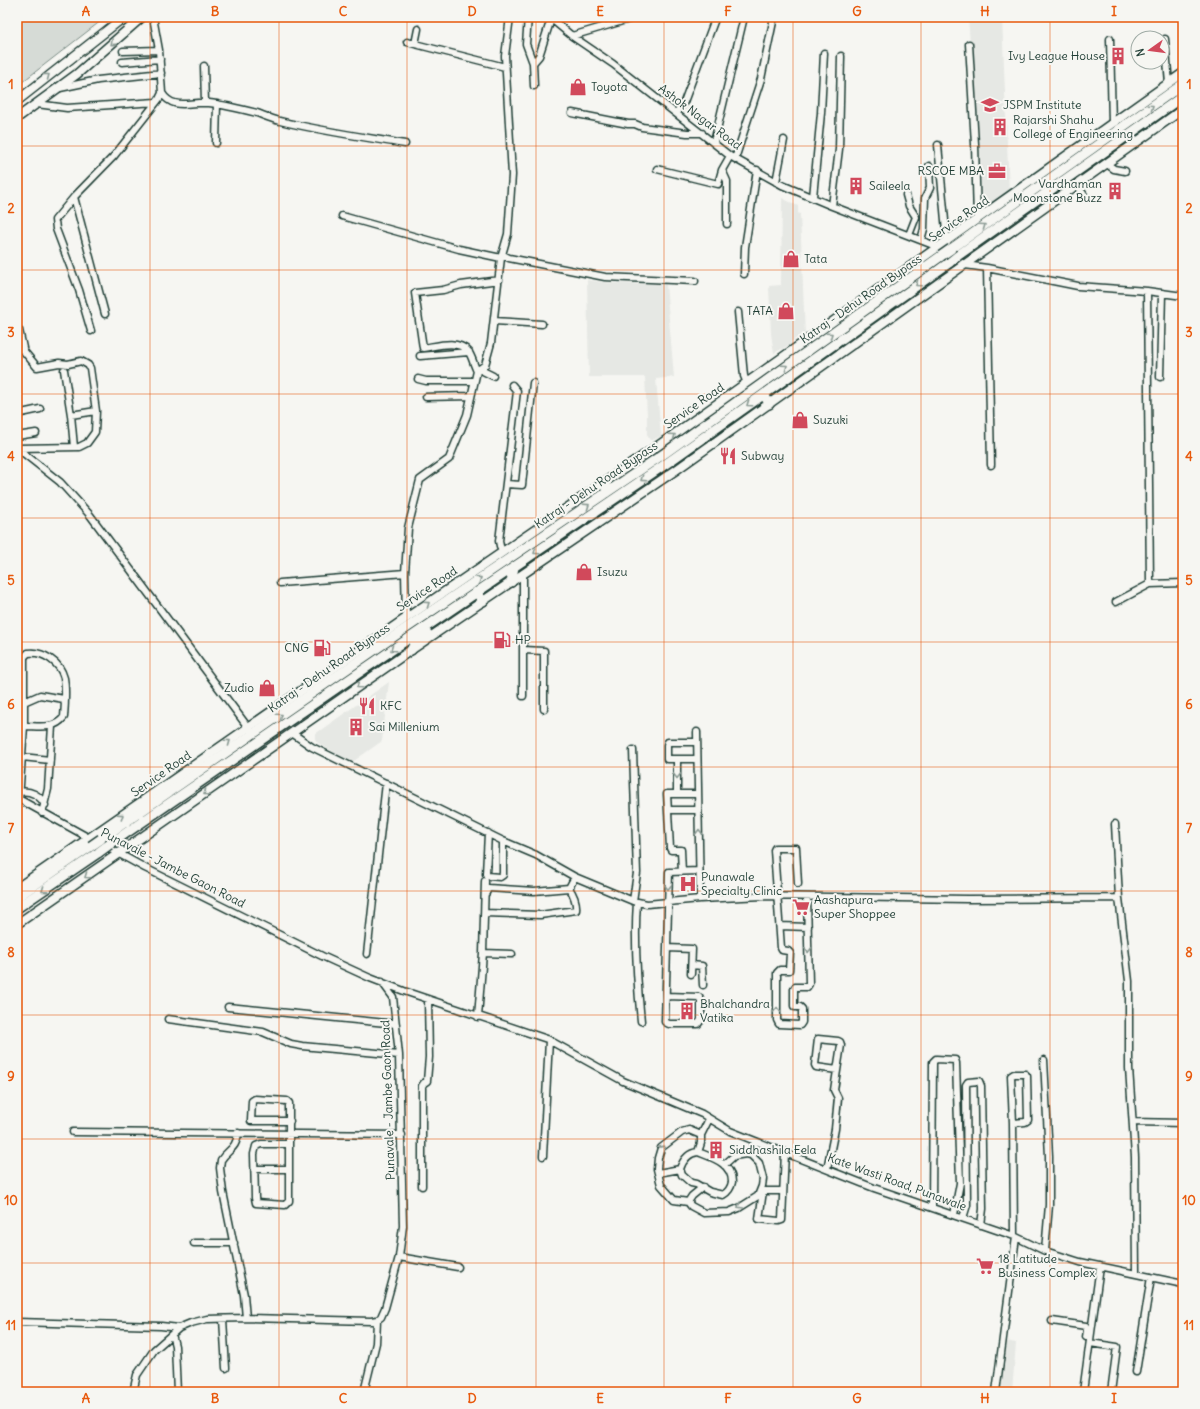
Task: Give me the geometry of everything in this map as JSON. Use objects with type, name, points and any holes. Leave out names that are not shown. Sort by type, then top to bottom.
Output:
[{"type":"highway","name":"Katraj - Dehu Road Bypass","points":[[17,897],[93,845],[250,731],[665,453],[949,245],[1183,84]]},
{"type":"highway","name":"Katraj - Dehu Road Bypass","points":[[17,908],[93,845],[110,844],[476,592],[670,461],[1183,96]]},
{"type":"highway","points":[[764,394],[769,404]]},
{"type":"highway","points":[[606,482],[606,493]]},
{"type":"highway","points":[[511,582],[514,567]]},
{"type":"highway","points":[[476,592],[483,601]]},
{"type":"highway","points":[[411,650],[417,640],[446,619],[450,610]]},
{"type":"main road","points":[[17,101],[124,17]]},
{"type":"main road","points":[[17,118],[77,74],[142,17]]},
{"type":"main road","name":"Service Road","points":[[949,245],[977,220],[1183,73]]},
{"type":"main road","points":[[17,924],[411,650],[676,470],[1183,110]]},
{"type":"main road","name":"Service Road","points":[[17,888],[93,845],[406,618],[940,252]]},
{"type":"street","points":[[153,17],[159,50],[162,93],[166,99],[171,102],[181,104],[217,104],[256,113],[280,121],[405,144]]},
{"type":"street","points":[[406,618],[405,573],[408,528],[420,480],[449,459],[467,415],[474,381],[478,370],[485,365],[492,342],[502,256],[508,234],[512,175],[505,67],[510,17]]},
{"type":"street","points":[[528,17],[526,44],[533,63],[534,86]]},
{"type":"street","points":[[572,36],[636,17]]},
{"type":"street","points":[[714,142],[744,17]]},
{"type":"street","points":[[658,169],[718,184],[722,170],[732,157],[761,79],[774,17]]},
{"type":"street","points":[[533,63],[539,56],[552,18]]},
{"type":"street","name":"Ashok Nagar Road","points":[[552,18],[572,36],[613,64],[732,157],[776,182],[832,206],[921,240],[965,265]]},
{"type":"street","points":[[676,113],[684,102],[715,19]]},
{"type":"street","points":[[415,44],[418,29]]},
{"type":"street","points":[[1110,39],[1112,124]]},
{"type":"street","points":[[407,42],[505,67]]},
{"type":"street","points":[[969,44],[975,144],[977,220]]},
{"type":"street","points":[[123,51],[159,50]]},
{"type":"street","points":[[813,197],[821,113],[824,53]]},
{"type":"street","points":[[832,206],[839,149],[841,56]]},
{"type":"street","points":[[122,62],[160,59]]},
{"type":"street","points":[[204,66],[205,103]]},
{"type":"street","points":[[1168,70],[1170,83]]},
{"type":"street","points":[[56,89],[98,80],[161,73]]},
{"type":"street","points":[[91,331],[79,290],[55,225],[55,220],[74,197],[114,156],[162,93]]},
{"type":"street","points":[[37,104],[67,108],[156,102]]},
{"type":"street","points":[[216,143],[217,104]]},
{"type":"street","points":[[572,113],[687,133],[702,133]]},
{"type":"street","points":[[776,182],[784,140]]},
{"type":"street","points":[[938,145],[949,245]]},
{"type":"street","points":[[1107,164],[1114,169],[1125,171]]},
{"type":"street","points":[[921,240],[924,229],[925,198],[930,188],[929,166]]},
{"type":"street","points":[[722,170],[727,181],[727,224]]},
{"type":"street","points":[[744,274],[745,247],[757,170]]},
{"type":"street","points":[[1077,185],[1084,195]]},
{"type":"street","points":[[906,195],[909,206],[916,217],[909,235]]},
{"type":"street","points":[[74,197],[105,314]]},
{"type":"street","points":[[342,216],[459,249],[502,256],[605,277],[696,281]]},
{"type":"street","points":[[965,265],[1078,286],[1147,291],[1183,296]]},
{"type":"street","points":[[987,268],[991,465]]},
{"type":"street","points":[[493,376],[478,370],[473,365],[469,352],[460,345],[452,344],[423,348],[415,293],[443,290],[461,285],[499,280]]},
{"type":"street","points":[[1147,291],[1150,584]]},
{"type":"street","points":[[1160,376],[1162,293]]},
{"type":"street","points":[[738,312],[744,376],[747,383]]},
{"type":"street","points":[[494,321],[542,324]]},
{"type":"street","points":[[17,328],[20,330],[23,346],[19,350],[37,368],[59,363],[68,364],[81,361],[88,365],[91,372],[96,411],[95,432],[82,446],[19,448]]},
{"type":"street","points":[[420,356],[469,352]]},
{"type":"street","points":[[64,370],[74,447]]},
{"type":"street","points":[[418,379],[426,381],[474,381]]},
{"type":"street","points":[[506,484],[522,485],[533,383]]},
{"type":"street","points":[[503,552],[499,542],[517,391],[512,385]]},
{"type":"street","points":[[426,396],[471,396]]},
{"type":"street","points":[[17,414],[40,409]]},
{"type":"street","points":[[71,415],[96,411]]},
{"type":"street","points":[[19,448],[19,436],[36,433]]},
{"type":"street","points":[[19,448],[60,482],[90,515],[250,731]]},
{"type":"street","points":[[280,583],[405,573]]},
{"type":"street","points":[[523,574],[523,696]]},
{"type":"street","points":[[1116,602],[1150,584],[1183,583]]},
{"type":"street","points":[[523,650],[544,651],[544,709]]},
{"type":"street","points":[[18,799],[20,792],[24,726],[24,657],[28,653],[36,653],[45,656],[57,666],[64,677],[64,717],[61,721],[52,726],[24,726]]},
{"type":"street","points":[[24,702],[40,696],[64,699]]},
{"type":"street","points":[[42,813],[48,789],[52,726]]},
{"type":"street","points":[[697,732],[700,900]]},
{"type":"street","points":[[292,733],[312,747],[536,856],[574,877],[635,902],[647,904],[778,897],[1119,898]]},
{"type":"street","points":[[697,742],[667,743],[667,759],[697,759]]},
{"type":"street","points":[[633,750],[637,872],[635,902],[637,980],[641,1022]]},
{"type":"street","points":[[22,757],[50,760]]},
{"type":"street","points":[[677,759],[677,794]]},
{"type":"street","points":[[367,954],[386,783]]},
{"type":"street","points":[[20,792],[28,791],[34,794],[42,800],[45,805]]},
{"type":"street","points":[[682,872],[681,850],[671,850],[670,848],[667,794],[698,794]]},
{"type":"street","name":"Punavale - Jambe Gaon Road","points":[[18,799],[93,845],[119,854],[322,956],[382,982],[393,997],[399,1055],[403,1226],[399,1257],[386,1308],[383,1315],[377,1320]]},
{"type":"street","points":[[668,810],[698,810]]},
{"type":"street","points":[[1115,824],[1119,898],[1129,981],[1129,1063],[1135,1157],[1136,1274]]},
{"type":"street","points":[[488,833],[486,874],[488,876],[500,877],[503,875],[504,841]]},
{"type":"street","points":[[798,884],[796,848],[775,848],[781,949],[790,953],[788,971],[780,970],[777,972],[779,1024],[800,1025],[802,1022],[802,1009],[800,1007],[795,1007],[794,989],[795,987],[807,987],[809,984],[807,897]]},
{"type":"street","points":[[666,996],[699,997],[702,1001],[700,1023],[665,1022],[669,872],[699,871]]},
{"type":"street","points":[[569,888],[574,877]]},
{"type":"street","points":[[485,882],[485,913]]},
{"type":"street","points":[[485,913],[540,915],[576,910],[575,900],[569,888]]},
{"type":"street","points":[[478,1016],[486,889],[534,892],[569,888]]},
{"type":"street","points":[[780,926],[808,927]]},
{"type":"street","points":[[667,948],[692,949],[691,974]]},
{"type":"street","points":[[483,952],[512,954]]},
{"type":"street","points":[[692,965],[702,966],[703,985]]},
{"type":"street","name":"Kate Wasti Road, Punawale","points":[[382,982],[549,1040],[623,1081],[702,1114],[730,1131],[874,1188],[1015,1236],[1046,1251],[1080,1262],[1183,1284]]},
{"type":"street","points":[[422,1186],[422,1086],[427,1081],[428,999]]},
{"type":"street","points":[[228,1007],[396,1024]]},
{"type":"street","points":[[168,1019],[262,1032],[291,1044],[302,1046],[399,1055]]},
{"type":"street","points":[[827,1169],[834,1135],[838,1098],[834,1090],[837,1070],[840,1042],[818,1039],[815,1065],[816,1068],[837,1070]]},
{"type":"street","points":[[543,1156],[549,1040]]},
{"type":"street","points":[[932,1207],[933,1062],[936,1059],[952,1059],[955,1060],[956,1063],[960,1182],[954,1215]]},
{"type":"street","points":[[1044,1060],[1049,1156],[1049,1205],[1046,1251]]},
{"type":"street","points":[[996,1392],[1015,1236],[1012,1076],[1014,1074],[1025,1074],[1027,1076],[1028,1120],[1026,1122],[1013,1122]]},
{"type":"street","points":[[963,1218],[967,1205],[966,1085],[968,1082],[979,1081],[981,1086],[983,1209],[981,1225]]},
{"type":"street","points":[[289,1144],[258,1144],[254,1150],[256,1203],[288,1204],[290,1198],[290,1122],[288,1101],[254,1099],[252,1101],[251,1121],[290,1122]]},
{"type":"street","points":[[698,1152],[701,1143],[701,1134],[709,1119]]},
{"type":"street","points":[[1133,1122],[1183,1123]]},
{"type":"street","points":[[701,1134],[689,1130],[682,1132],[661,1148],[658,1158],[658,1173],[661,1185],[674,1200],[688,1202],[691,1206],[704,1212],[730,1212],[758,1196],[763,1179],[759,1163],[751,1155],[746,1154],[734,1156],[724,1165]]},
{"type":"street","points":[[73,1132],[402,1135]]},
{"type":"street","points":[[238,1133],[235,1146],[221,1160],[220,1168],[227,1212],[244,1294],[246,1318]]},
{"type":"street","points":[[751,1155],[755,1141]]},
{"type":"street","points":[[698,1152],[717,1160],[729,1169],[732,1185],[723,1195],[710,1192],[703,1187],[691,1183],[685,1179],[680,1169],[682,1162],[687,1156],[698,1152]]},
{"type":"street","points":[[782,1191],[763,1191],[759,1219],[782,1220],[782,1191],[785,1152]]},
{"type":"street","points":[[255,1169],[289,1169]]},
{"type":"street","points":[[658,1173],[680,1169]]},
{"type":"street","points":[[688,1202],[692,1196],[703,1187]]},
{"type":"street","points":[[194,1243],[234,1244]]},
{"type":"street","points":[[399,1257],[458,1267]]},
{"type":"street","points":[[1083,1392],[1100,1266]]},
{"type":"street","points":[[1136,1372],[1150,1277]]},
{"type":"street","points":[[133,1392],[137,1375],[141,1367],[154,1350],[179,1328],[200,1321],[246,1318],[377,1320],[376,1343],[364,1392]]},
{"type":"street","points":[[223,1319],[226,1368]]},
{"type":"street","points":[[1052,1321],[1086,1326],[1087,1328],[1079,1392]]},
{"type":"street","points":[[17,1322],[161,1326],[179,1328]]},
{"type":"street","points":[[172,1334],[175,1346],[177,1392]]},
{"type":"street","points":[[1090,1343],[1117,1347],[1111,1392]]},
{"type":"shaded area","points":[[17,17],[106,17],[17,86]]},
{"type":"shaded area","name":"JSPM Institute","points":[[968,17],[1002,17],[1009,193],[983,213]]},
{"type":"shaded area","name":"Tata","points":[[782,198],[798,206],[798,213],[800,214],[805,335],[799,338],[798,337],[791,342],[791,344],[774,353],[771,334],[769,286],[781,285]]},
{"type":"shaded area","points":[[587,280],[613,283],[666,284],[674,377],[656,379],[661,436],[653,440],[650,440],[647,435],[645,377],[589,377]]},
{"type":"shaded area","name":"Sai Millenium","points":[[389,682],[382,741],[351,763],[318,743],[315,739],[315,734]]},
{"type":"shaded area","points":[[1006,1341],[1016,1343],[1012,1392],[1000,1392]]},
{"type":"place","name":"Ivy League House","points":[[1118,56]]},
{"type":"place","name":"Toyota","points":[[578,87]]},
{"type":"place","name":"JSPM Institute","points":[[990,105]]},
{"type":"place","name":"Rajarshi Shahu College of Engineering","points":[[1000,127]]},
{"type":"place","name":"RSCOE MBA","points":[[997,171]]},
{"type":"place","name":"Saileela","points":[[856,186]]},
{"type":"place","name":"Vardhaman Moonstone Buzz","points":[[1115,191]]},
{"type":"place","name":"Tata","points":[[791,259]]},
{"type":"place","name":"TATA","points":[[786,311]]},
{"type":"place","name":"Suzuki","points":[[800,420]]},
{"type":"place","name":"Subway","points":[[728,456]]},
{"type":"place","name":"Isuzu","points":[[584,572]]},
{"type":"place","name":"HP","points":[[502,640]]},
{"type":"place","name":"CNG","points":[[322,648]]},
{"type":"place","name":"Zudio","points":[[267,688]]},
{"type":"place","name":"KFC","points":[[367,706]]},
{"type":"place","name":"Sai Millenium","points":[[356,727]]},
{"type":"place","name":"Punawale Specialty Clinic","points":[[688,884]]},
{"type":"place","name":"Aashapura Super Shoppee","points":[[801,907]]},
{"type":"place","name":"Bhalchandra Vatika","points":[[687,1011]]},
{"type":"place","name":"Siddhashila Eela","points":[[716,1150]]},
{"type":"place","name":"18 Latitude Business Complex","points":[[985,1266]]}]
